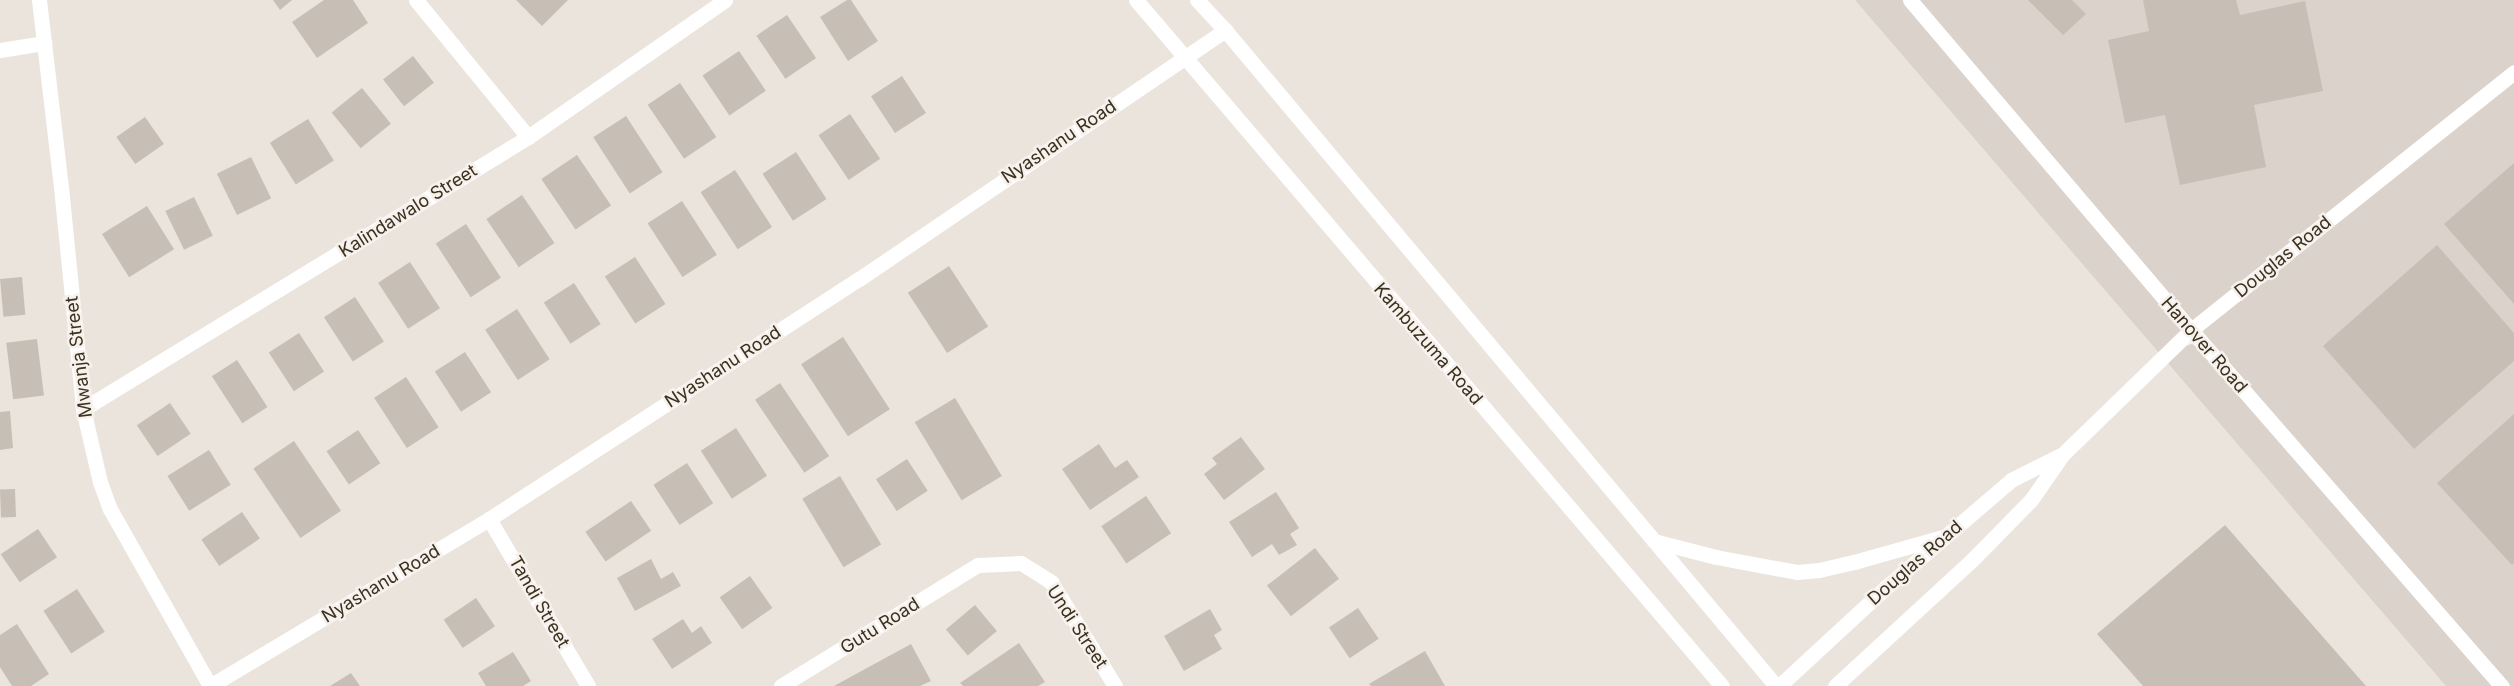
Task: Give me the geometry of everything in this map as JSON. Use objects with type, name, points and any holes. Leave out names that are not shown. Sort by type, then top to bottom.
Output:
[{"type":"street","name":"Mwanja Street","points":[[38,0],[84,409],[100,482],[110,509],[210,686]]},
{"type":"street","points":[[416,0],[528,137]]},
{"type":"street","name":"Kalindawalo Street","points":[[84,409],[528,137],[725,0]]},
{"type":"street","name":"Kambuzuma Road","points":[[1136,0],[1409,322],[1722,686]]},
{"type":"street","points":[[1197,0],[1225,30],[1778,686]]},
{"type":"street","name":"Hanover Road","points":[[1910,0],[2191,330],[2502,686]]},
{"type":"street","name":"Nyashanu Road","points":[[210,686],[489,519],[859,279],[1225,30]]},
{"type":"street","points":[[0,50],[44,43]]},
{"type":"street","name":"Douglas Road","points":[[1836,686],[1978,554],[2031,500],[2063,454],[2191,330],[2514,72]]},
{"type":"street","name":"Douglas Road","points":[[1778,686],[1884,588],[2011,480],[2063,454]]},
{"type":"street","name":"Tandi Street","points":[[489,519],[588,686]]},
{"type":"street","points":[[1654,541],[1716,557],[1797,572],[1819,570],[1854,562],[1946,536]]},
{"type":"street","name":"Undi Street","points":[[978,565],[1021,562],[1051,582],[1116,686]]},
{"type":"street","name":"Gutu Road","points":[[781,686],[978,565]]},
{"type":"shaded area","points":[[1855,0],[2514,0],[2514,686],[2446,686]]},
{"type":"building","points":[[273,0],[292,0],[280,10]]},
{"type":"building","points":[[324,0],[353,0],[368,23],[317,58],[292,22]]},
{"type":"building","points":[[516,0],[568,0],[542,26]]},
{"type":"building","points":[[847,0],[851,0],[878,41],[848,61],[820,17]]},
{"type":"building","points":[[2028,0],[2072,0],[2086,14],[2063,35]]},
{"type":"building","points":[[2143,0],[2236,0],[2240,15],[2305,1],[2323,91],[2254,105],[2266,167],[2180,185],[2165,115],[2125,123],[2108,40],[2149,31]]},
{"type":"building","points":[[787,15],[816,58],[785,79],[756,36]]},
{"type":"building","points":[[739,51],[766,91],[729,115],[703,76]]},
{"type":"building","points":[[413,56],[434,83],[404,106],[383,79]]},
{"type":"building","points":[[902,76],[926,113],[895,133],[871,96]]},
{"type":"building","points":[[680,83],[716,137],[684,159],[648,105]]},
{"type":"building","points":[[362,88],[391,124],[361,148],[332,113]]},
{"type":"building","points":[[850,114],[880,159],[849,180],[818,135]]},
{"type":"building","points":[[626,116],[662,172],[630,193],[593,137]]},
{"type":"building","points":[[145,117],[164,144],[135,164],[116,137]]},
{"type":"building","points":[[308,119],[334,161],[296,184],[270,143]]},
{"type":"building","points":[[796,152],[826,199],[793,221],[762,174]]},
{"type":"building","points":[[577,155],[611,206],[575,230],[541,179]]},
{"type":"building","points":[[251,157],[271,198],[237,215],[217,174]]},
{"type":"building","points":[[2514,163],[2514,304],[2444,224]]},
{"type":"building","points":[[735,170],[772,227],[738,249],[701,192]]},
{"type":"building","points":[[522,195],[554,243],[519,267],[486,219]]},
{"type":"building","points":[[194,197],[213,236],[184,250],[165,211]]},
{"type":"building","points":[[682,201],[717,255],[682,277],[648,223]]},
{"type":"building","points":[[147,206],[174,249],[129,277],[102,234]]},
{"type":"building","points":[[466,224],[501,278],[471,297],[436,244]]},
{"type":"building","points":[[2437,245],[2514,333],[2514,361],[2414,449],[2323,346]]},
{"type":"building","points":[[635,257],[665,304],[635,324],[605,277]]},
{"type":"building","points":[[410,262],[440,308],[408,329],[378,283]]},
{"type":"building","points":[[949,266],[988,326],[947,353],[908,293]]},
{"type":"building","points":[[22,277],[25,315],[3,317],[0,279]]},
{"type":"building","points":[[574,283],[601,324],[570,344],[544,303]]},
{"type":"building","points":[[355,297],[384,341],[353,362],[324,317]]},
{"type":"building","points":[[517,309],[550,359],[518,380],[485,330]]},
{"type":"building","points":[[299,333],[324,372],[294,391],[269,353]]},
{"type":"building","points":[[843,337],[890,409],[848,436],[801,364]]},
{"type":"building","points":[[37,339],[44,396],[13,399],[6,343]]},
{"type":"building","points":[[465,352],[491,392],[461,412],[435,372]]},
{"type":"building","points":[[237,360],[267,407],[242,423],[212,376]]},
{"type":"building","points":[[406,377],[439,427],[407,448],[374,398]]},
{"type":"building","points":[[780,383],[829,456],[804,473],[755,400]]},
{"type":"building","points":[[955,398],[1002,476],[962,500],[915,422]]},
{"type":"building","points":[[170,403],[191,434],[158,456],[137,425]]},
{"type":"building","points":[[10,411],[13,448],[0,450],[0,412]]},
{"type":"building","points":[[2514,414],[2514,563],[2512,565],[2437,483]]},
{"type":"building","points":[[736,428],[767,476],[732,499],[701,451]]},
{"type":"building","points":[[358,430],[380,463],[349,484],[326,451]]},
{"type":"building","points":[[1241,437],[1265,469],[1224,500],[1204,474],[1217,464],[1212,458]]},
{"type":"building","points":[[294,441],[341,511],[300,538],[253,468]]},
{"type":"building","points":[[1099,444],[1115,468],[1127,460],[1139,477],[1090,510],[1062,469]]},
{"type":"building","points":[[209,450],[231,485],[189,511],[167,476]]},
{"type":"building","points":[[907,459],[928,491],[897,511],[876,479]]},
{"type":"building","points":[[687,463],[713,503],[680,525],[653,485]]},
{"type":"building","points":[[840,476],[881,545],[843,567],[802,499]]},
{"type":"building","points":[[15,489],[16,517],[1,518],[0,490]]},
{"type":"building","points":[[1276,492],[1299,528],[1290,534],[1297,545],[1279,555],[1272,544],[1252,557],[1229,522]]},
{"type":"building","points":[[1146,496],[1171,533],[1126,564],[1101,526]]},
{"type":"building","points":[[631,501],[651,531],[606,562],[585,532]]},
{"type":"building","points":[[242,512],[260,539],[219,566],[201,539]]},
{"type":"building","points":[[2225,525],[2366,686],[2143,686],[2097,634]]},
{"type":"building","points":[[38,529],[57,557],[20,582],[1,554]]},
{"type":"building","points":[[1315,548],[1339,579],[1291,616],[1267,586]]},
{"type":"building","points":[[651,559],[661,579],[673,572],[681,586],[635,611],[617,578]]},
{"type":"building","points":[[750,576],[772,608],[742,629],[720,597]]},
{"type":"building","points":[[77,589],[105,632],[71,654],[43,611]]},
{"type":"building","points":[[476,598],[495,626],[463,648],[444,620]]},
{"type":"building","points":[[975,605],[997,631],[968,655],[946,629]]},
{"type":"building","points":[[1358,608],[1379,639],[1350,658],[1329,628]]},
{"type":"building","points":[[1210,609],[1222,630],[1214,635],[1222,649],[1184,671],[1164,636]]},
{"type":"building","points":[[683,619],[692,633],[701,626],[712,643],[672,669],[652,639]]},
{"type":"building","points":[[17,624],[49,674],[31,686],[12,686],[0,667],[0,635]]},
{"type":"building","points":[[1019,643],[1045,682],[1038,686],[963,686],[960,683]]},
{"type":"building","points":[[911,644],[931,681],[920,686],[834,686]]},
{"type":"building","points":[[1425,651],[1445,686],[1371,686],[1369,684]]},
{"type":"building","points":[[513,652],[531,681],[523,686],[486,686],[478,673]]},
{"type":"building","points":[[351,673],[360,686],[330,686]]}]
